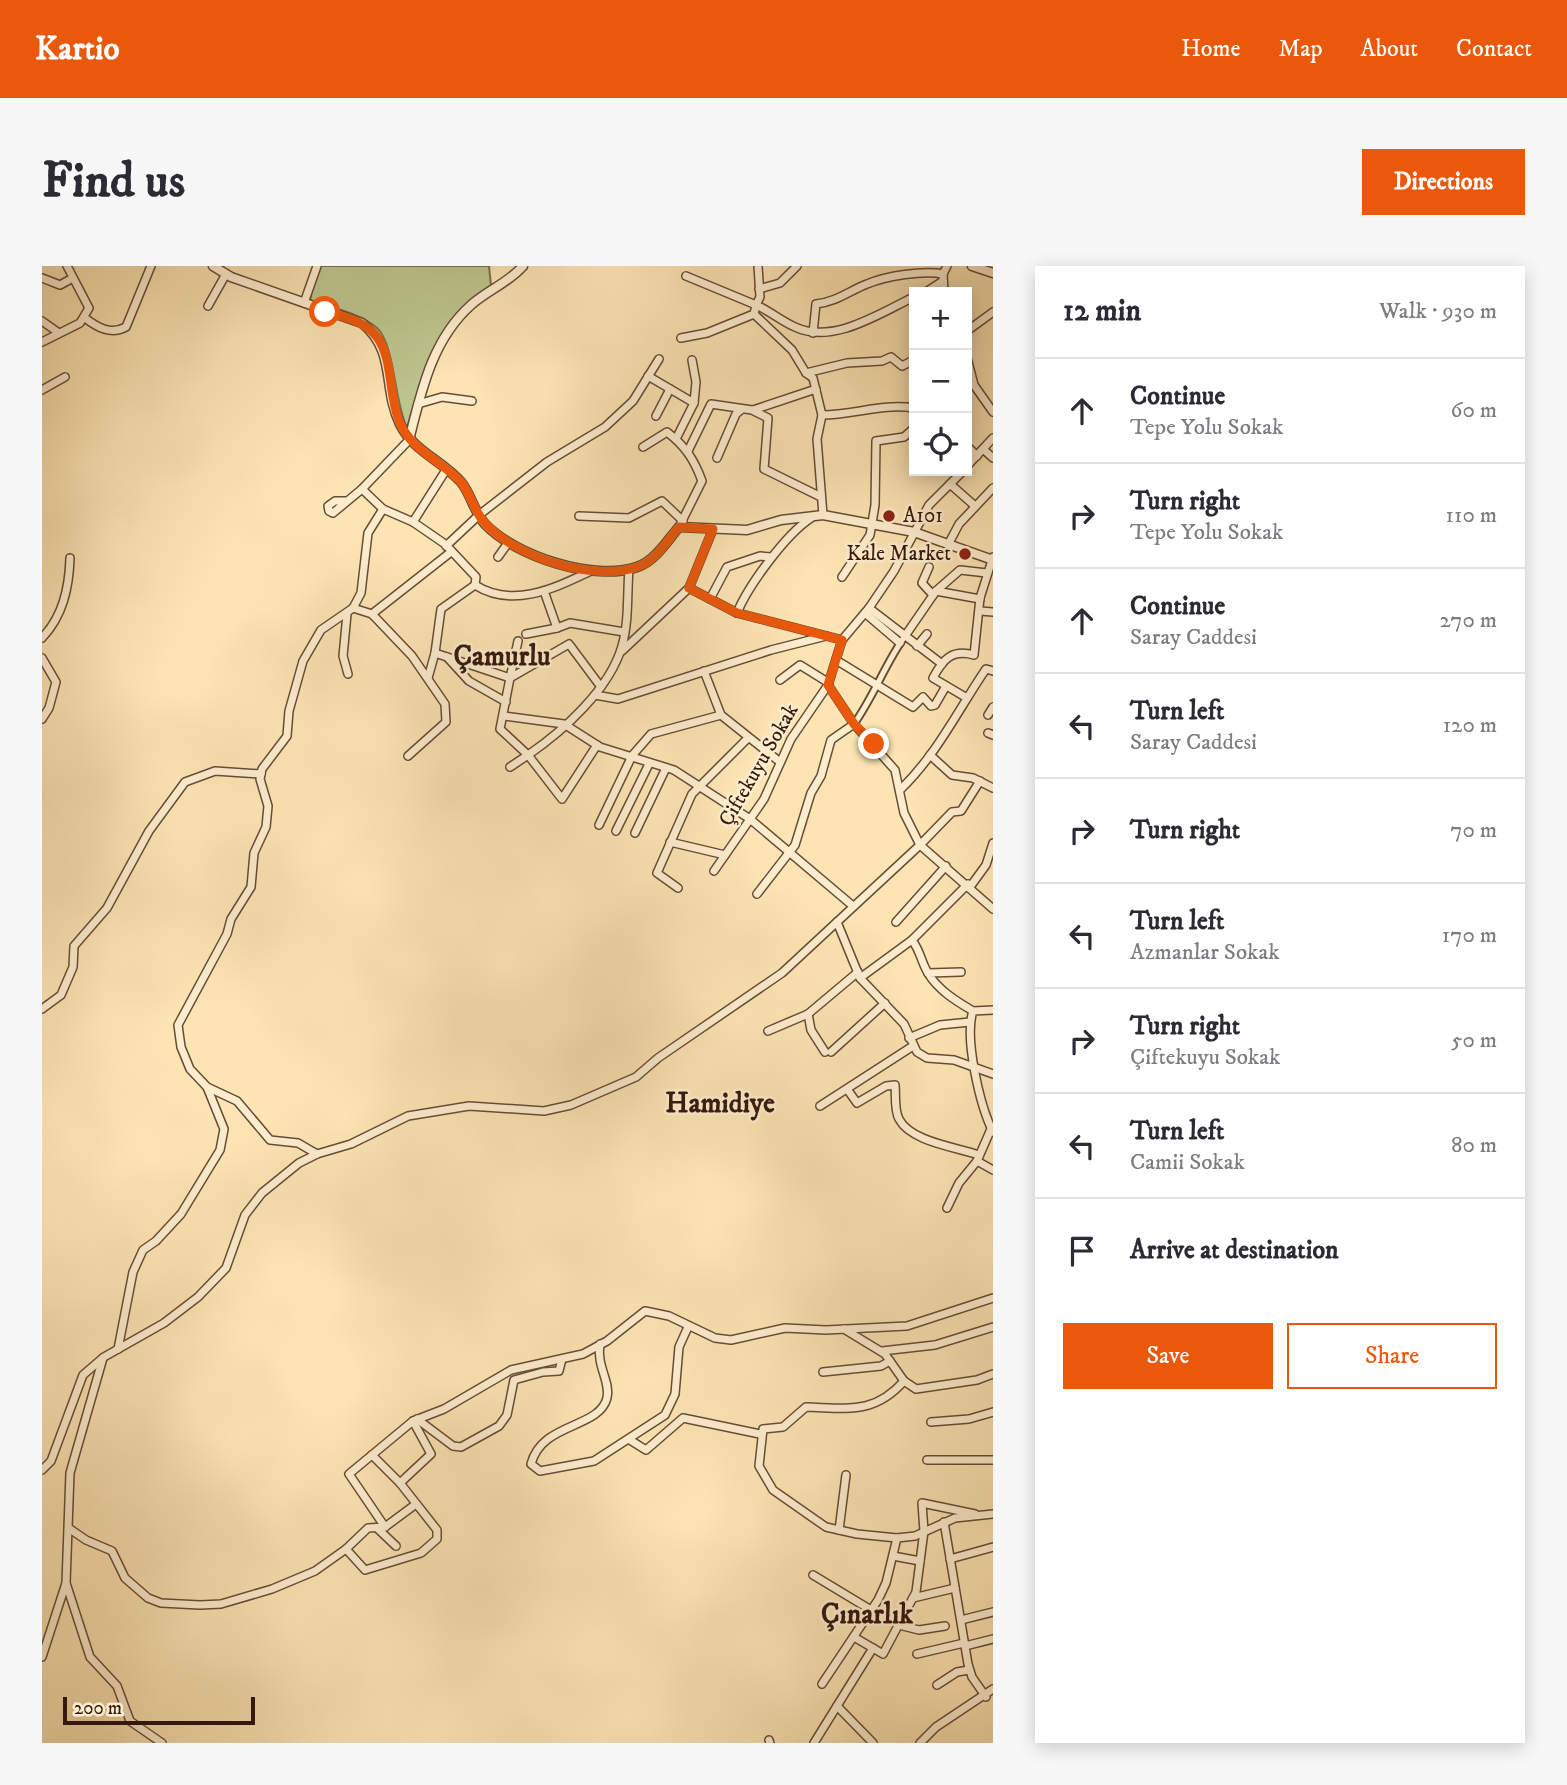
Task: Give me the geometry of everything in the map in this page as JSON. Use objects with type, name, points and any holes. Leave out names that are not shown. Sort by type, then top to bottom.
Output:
[{"type":"street","points":[[42,342],[85,318],[89,308],[71,279],[67,266]]},
{"type":"street","points":[[85,318],[100,329],[119,331],[126,327],[151,266]]},
{"type":"street","points":[[214,266],[226,274],[362,323],[376,335],[384,349],[392,399],[401,426],[418,448],[461,482],[479,515],[508,543],[531,556],[594,569],[629,569],[640,567],[659,551],[681,524],[702,481],[688,451],[667,432],[643,447]]},
{"type":"street","points":[[304,303],[317,266]]},
{"type":"street","points":[[348,501],[411,437],[418,404],[436,352],[456,320],[485,294],[512,279],[523,266]]},
{"type":"street","points":[[681,338],[707,333],[754,314],[759,289],[758,266]]},
{"type":"street","points":[[759,289],[780,283],[797,266]]},
{"type":"street","points":[[944,287],[947,266]]},
{"type":"street","points":[[972,266],[993,273]]},
{"type":"street","points":[[813,333],[816,304],[835,300],[883,278],[921,272],[943,278]]},
{"type":"street","points":[[208,306],[226,274]]},
{"type":"street","points":[[686,276],[757,305],[795,328],[813,333],[866,321],[909,300]]},
{"type":"street","points":[[42,278],[60,285],[71,279]]},
{"type":"street","points":[[932,287],[943,278]]},
{"type":"street","points":[[972,327],[993,312]]},
{"type":"street","points":[[754,314],[792,351],[806,373],[813,378],[822,415],[817,439],[821,478],[819,496],[823,515]]},
{"type":"street","points":[[42,321],[59,333]]},
{"type":"street","points":[[806,373],[847,362],[882,361],[891,357],[902,366],[909,362]]},
{"type":"street","points":[[372,614],[449,549],[479,515],[547,462],[605,427],[633,401],[659,359]]},
{"type":"street","points":[[676,439],[694,402],[696,382],[692,360]]},
{"type":"street","points":[[648,376],[694,402]]},
{"type":"street","points":[[42,390],[65,377]]},
{"type":"street","points":[[972,386],[993,412]]},
{"type":"street","points":[[656,416],[670,389]]},
{"type":"street","points":[[752,411],[816,389]]},
{"type":"street","points":[[418,404],[442,397],[472,401]]},
{"type":"street","points":[[688,451],[710,404],[752,411],[768,418],[764,468],[819,496]]},
{"type":"street","points":[[822,415],[838,415],[875,407],[909,408]]},
{"type":"street","points":[[717,458],[736,414],[742,409]]},
{"type":"street","points":[[842,577],[861,552],[873,522],[876,441],[904,437],[909,432]]},
{"type":"street","points":[[972,461],[993,438]]},
{"type":"street","points":[[972,448],[993,458]]},
{"type":"street","points":[[413,522],[446,470]]},
{"type":"street","name":"Çiftekuyu Sokak","points":[[714,871],[771,786],[791,739],[828,684],[842,640],[867,611],[894,571],[929,505],[958,476]]},
{"type":"street","points":[[950,484],[975,506]]},
{"type":"street","points":[[949,543],[959,524],[993,488]]},
{"type":"street","points":[[362,489],[383,509],[413,522],[449,549],[476,577],[475,585],[442,609],[428,678]]},
{"type":"street","points":[[579,516],[629,518],[662,500],[681,524],[713,529],[747,530],[781,520],[823,515],[873,522],[914,532],[993,559],[980,599],[974,655],[954,653],[942,664],[933,678],[967,698]]},
{"type":"street","points":[[348,674],[344,656],[351,610],[361,593],[368,533],[383,509]]},
{"type":"street","points":[[737,613],[744,596],[765,570],[771,557],[811,518]]},
{"type":"street","points":[[619,653],[689,588],[713,529]]},
{"type":"street","points":[[786,549],[789,539]]},
{"type":"street","points":[[498,557],[508,543]]},
{"type":"street","points":[[710,599],[727,567],[760,556],[771,557]]},
{"type":"street","points":[[42,638],[55,624],[69,582],[70,558]]},
{"type":"street","points":[[929,567],[922,583],[925,590],[980,599]]},
{"type":"street","points":[[475,585],[491,595],[506,598],[544,591],[594,569]]},
{"type":"street","points":[[510,767],[560,734],[564,724],[601,687],[619,653],[624,632],[629,569]]},
{"type":"street","points":[[757,894],[790,852],[811,793],[821,776],[831,740],[854,724],[872,698],[877,683],[900,643],[934,593],[960,570],[987,573]]},
{"type":"street","points":[[689,588],[737,613],[842,640]]},
{"type":"street","points":[[544,591],[557,628]]},
{"type":"street","points":[[118,1349],[134,1272],[142,1250],[156,1241],[181,1214],[220,1150],[224,1129],[207,1087],[190,1069],[181,1047],[178,1025],[227,934],[231,919],[251,887],[254,853],[266,827],[268,806],[261,774],[287,736],[289,711],[303,661],[321,630],[351,610],[372,614],[412,656],[445,704],[446,722],[408,755]]},
{"type":"street","points":[[867,611],[942,664]]},
{"type":"street","points":[[867,611],[900,643]]},
{"type":"street","points":[[980,611],[993,612]]},
{"type":"street","points":[[526,634],[557,628],[570,622],[624,632]]},
{"type":"street","points":[[917,646],[927,634]]},
{"type":"street","points":[[595,695],[618,699],[827,636]]},
{"type":"street","points":[[518,641],[501,733],[527,755],[562,799],[597,745]]},
{"type":"street","points":[[435,653],[510,678],[569,644],[601,687]]},
{"type":"street","points":[[447,656],[469,681],[506,702]]},
{"type":"street","points":[[42,658],[56,682],[49,708],[42,719]]},
{"type":"street","points":[[836,660],[914,707],[923,697],[931,706],[934,705],[946,686]]},
{"type":"street","points":[[780,680],[800,665],[828,684],[854,724],[886,758],[901,789],[904,813],[920,845],[969,885],[993,909]]},
{"type":"street","points":[[901,789],[930,755],[967,698],[991,670]]},
{"type":"street","points":[[704,671],[721,715],[780,762]]},
{"type":"street","points":[[599,825],[631,758],[650,734],[721,715]]},
{"type":"street","points":[[504,716],[564,724],[597,745],[666,768],[750,819],[853,906]]},
{"type":"street","points":[[678,888],[657,873],[670,842],[697,786],[747,738]]},
{"type":"street","points":[[930,755],[952,775],[980,781],[993,788]]},
{"type":"street","points":[[616,831],[649,764]]},
{"type":"street","points":[[635,834],[666,768]]},
{"type":"street","points":[[42,1009],[61,995],[73,967],[74,946],[107,908],[149,831],[185,782],[215,771],[261,774]]},
{"type":"street","points":[[42,1470],[51,1461],[83,1375],[104,1357],[164,1322],[198,1297],[226,1268],[245,1215],[262,1193],[299,1163],[317,1154],[351,1144],[408,1116],[469,1106],[544,1111],[571,1105],[636,1077],[658,1058],[782,973],[952,813],[961,811],[980,781]]},
{"type":"street","points":[[670,842],[725,855]]},
{"type":"street","points":[[768,1031],[808,1014],[859,975],[912,940],[986,865],[993,843]]},
{"type":"street","points":[[896,922],[946,866]]},
{"type":"street","points":[[837,922],[859,975],[904,1024],[911,1042],[927,1058],[974,1066],[993,1074]]},
{"type":"street","points":[[912,940],[923,956],[923,965],[928,973],[954,1000],[973,1011],[993,1010]]},
{"type":"street","points":[[928,973],[961,972]]},
{"type":"street","points":[[808,1014],[811,1030],[828,1052],[885,1003]]},
{"type":"street","points":[[947,1208],[958,1183],[978,1158],[992,1130],[974,1066],[970,1022],[973,1011]]},
{"type":"street","points":[[820,1106],[911,1042],[940,1025],[970,1022]]},
{"type":"street","points":[[847,1088],[857,1103],[886,1086],[895,1085],[897,1116],[904,1127],[926,1141],[978,1158],[993,1170]]},
{"type":"street","points":[[207,1087],[237,1101],[260,1131],[271,1140],[298,1143],[317,1154]]},
{"type":"street","points":[[397,1546],[381,1528],[349,1474],[415,1420],[471,1395],[511,1370],[583,1354],[600,1345],[645,1311],[731,1340],[785,1328],[907,1326],[993,1298]]},
{"type":"street","points":[[878,1350],[935,1345],[993,1326]]},
{"type":"street","points":[[600,1345],[597,1359],[606,1381],[607,1398],[600,1410],[564,1428],[535,1449],[531,1464],[540,1471],[594,1461],[665,1415],[678,1381],[676,1366],[679,1347],[688,1327]]},
{"type":"street","points":[[844,1329],[878,1350],[890,1361],[904,1381],[916,1389],[939,1387],[993,1374]]},
{"type":"street","points":[[42,1657],[66,1583],[70,1473],[104,1357]]},
{"type":"street","points":[[415,1420],[453,1446],[461,1447],[499,1426],[507,1415],[514,1380],[543,1372],[559,1371],[562,1359]]},
{"type":"street","points":[[823,1372],[881,1366],[890,1361]]},
{"type":"street","points":[[904,1381],[879,1403],[859,1409],[806,1407],[783,1427],[763,1429],[760,1434],[759,1466],[772,1490],[826,1527],[897,1538],[915,1536],[955,1518],[993,1514]]},
{"type":"street","points":[[931,1422],[969,1419],[993,1412]]},
{"type":"street","points":[[630,1440],[646,1450],[683,1418],[760,1434]]},
{"type":"street","points":[[400,1483],[431,1454],[415,1420]]},
{"type":"street","points":[[345,1549],[365,1570],[421,1553],[437,1539],[437,1530],[400,1483],[372,1455]]},
{"type":"street","points":[[927,1460],[993,1460]]},
{"type":"street","points":[[839,1530],[846,1475]]},
{"type":"street","points":[[854,1637],[883,1654],[913,1599],[924,1531],[922,1503],[982,1515]]},
{"type":"street","points":[[70,1529],[86,1540],[112,1551],[125,1578],[149,1598],[161,1603],[221,1604],[242,1596],[258,1594],[315,1571],[368,1528],[381,1528],[416,1504]]},
{"type":"street","points":[[944,1522],[970,1670],[986,1697]]},
{"type":"street","points":[[822,1684],[886,1583],[897,1538]]},
{"type":"street","points":[[950,1559],[993,1548]]},
{"type":"street","points":[[893,1556],[920,1561]]},
{"type":"street","points":[[813,1575],[871,1610]]},
{"type":"street","points":[[66,1583],[90,1657],[117,1686],[131,1721],[162,1743]]},
{"type":"street","points":[[913,1599],[956,1588]]},
{"type":"street","points":[[961,1620],[993,1612]]},
{"type":"street","points":[[899,1625],[919,1630],[945,1626]]},
{"type":"street","points":[[917,1654],[993,1639]]},
{"type":"street","points":[[814,1743],[873,1648]]},
{"type":"street","points":[[937,1685],[957,1672],[970,1670]]},
{"type":"street","points":[[920,1743],[936,1727],[986,1697],[993,1689]]},
{"type":"street","points":[[837,1706],[873,1743]]},
{"type":"green space","points":[[321,266],[489,266],[491,286],[473,299],[446,330],[427,367],[407,428],[391,360],[383,336],[377,328],[354,315],[310,300],[315,274]]},
{"type":"place","name":"A101","points":[[889,516]]},
{"type":"place","name":"Kale Market","points":[[965,554]]},
{"type":"district","name":"Çamurlu","points":[[502,656]]},
{"type":"district","name":"Hamidiye","points":[[720,1103]]},
{"type":"district","name":"Çınarlık","points":[[867,1614]]},
{"type":"route","points":[[325,312],[362,323],[376,335],[384,349],[392,399],[401,426],[418,448],[461,482],[483,522],[519,551],[573,566],[618,571],[640,567],[659,551],[679,527],[713,529],[707,550],[689,588],[737,613],[842,640],[828,685],[842,709],[874,744]]}]
